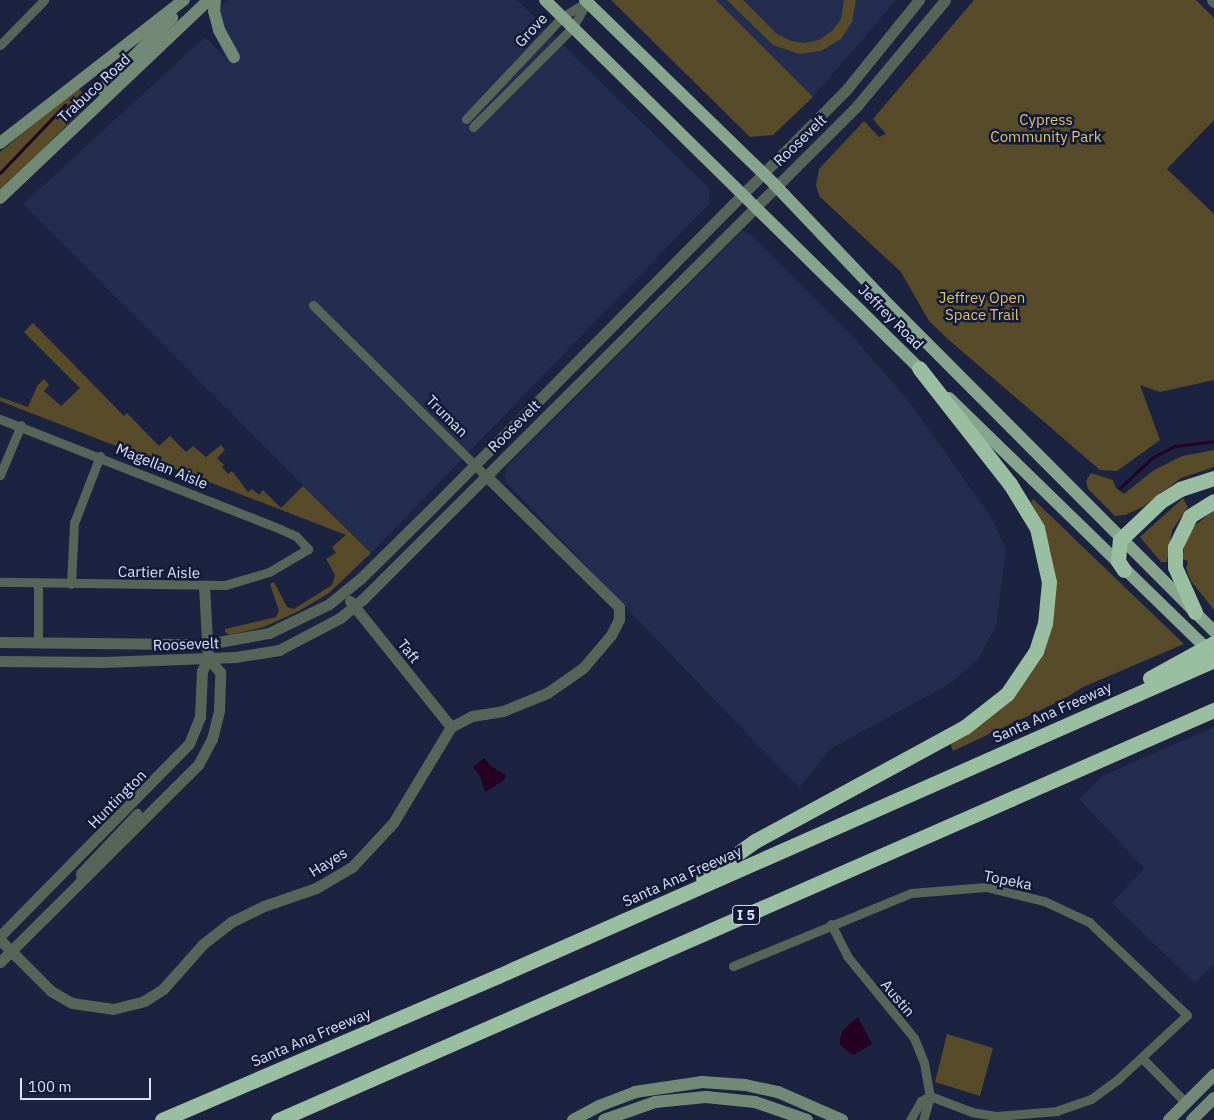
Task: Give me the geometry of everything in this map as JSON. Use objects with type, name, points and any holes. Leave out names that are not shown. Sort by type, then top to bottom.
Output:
[{"type":"highway","points":[[675,898],[755,841],[972,722],[1008,694],[1036,651],[1045,624],[1049,582],[1037,528],[1010,484],[919,368]]},
{"type":"highway","points":[[1124,570],[1118,561],[1120,540],[1168,497],[1180,489],[1214,478]]},
{"type":"highway","points":[[1205,622],[1175,567],[1175,547],[1190,516],[1214,501]]},
{"type":"highway","points":[[1070,722],[1214,643]]},
{"type":"highway","name":"Santa Ana Freeway","points":[[162,1120],[675,898],[1214,658]]},
{"type":"highway","name":"I 5","points":[[278,1120],[1214,710]]},
{"type":"main road","name":"Trabuco Road","points":[[0,198],[105,93],[209,0]]},
{"type":"main road","points":[[216,0],[214,10],[219,30],[234,57]]},
{"type":"main road","name":"Jeffrey Road","points":[[545,0],[743,192],[1214,658]]},
{"type":"main road","name":"Jeffrey Road","points":[[586,1],[775,185],[1120,540],[1205,622]]},
{"type":"main road","name":"Trabuco Road","points":[[0,143],[181,3]]},
{"type":"main road","points":[[87,74],[105,93],[170,22],[181,3]]},
{"type":"main road","points":[[1169,1120],[1214,1075]]},
{"type":"main road","points":[[573,1120],[620,1097],[657,1086],[702,1082],[761,1087],[794,1097],[842,1120]]},
{"type":"main road","points":[[755,1102],[761,1087]]},
{"type":"main road","points":[[604,1120],[637,1107],[674,1099],[715,1097],[755,1102],[807,1120]]},
{"type":"main road","points":[[1192,1120],[1214,1098]]},
{"type":"street","name":"Roosevelt","points":[[0,642],[207,644],[252,638],[285,627],[344,594],[846,90],[919,0]]},
{"type":"street","name":"Roosevelt","points":[[0,661],[208,658],[279,650],[325,628],[354,607],[775,185],[856,107],[945,0]]},
{"type":"street","points":[[0,45],[42,1]]},
{"type":"street","name":"Grove","points":[[466,119],[562,17],[586,1]]},
{"type":"street","name":"Grove","points":[[473,127],[573,27],[586,1]]},
{"type":"street","name":"Truman","points":[[313,305],[615,602],[620,613],[615,628],[598,653],[565,683],[503,712],[472,716],[451,727]]},
{"type":"street","points":[[599,336],[612,349]]},
{"type":"street","name":"Magellan Aisle","points":[[0,419],[100,456],[280,529],[296,536],[308,549]]},
{"type":"street","points":[[0,475],[20,425]]},
{"type":"street","points":[[71,584],[74,523],[100,456]]},
{"type":"street","name":"Cartier Aisle","points":[[0,582],[204,587],[224,585],[269,572],[308,549]]},
{"type":"street","points":[[38,584],[38,641]]},
{"type":"street","name":"Huntington","points":[[0,962],[81,882],[182,755],[193,737],[201,711],[202,671],[208,658],[204,587]]},
{"type":"street","name":"Taft","points":[[344,594],[451,727]]},
{"type":"street","name":"Huntington","points":[[0,938],[137,813],[198,765],[212,739],[220,710],[220,672],[208,658]]},
{"type":"street","name":"Hayes","points":[[0,938],[51,991],[72,1003],[113,1010],[144,1002],[163,989],[203,944],[230,922],[264,906],[316,888],[352,867],[394,823],[451,727]]},
{"type":"street","name":"Topeka","points":[[733,966],[831,924],[911,893],[966,887],[986,887],[1044,901],[1089,922],[1187,1015],[1142,1058],[1091,1099],[1044,1114],[988,1114],[930,1096]]},
{"type":"street","name":"Austin","points":[[831,924],[846,956],[914,1038],[924,1063],[930,1096],[923,1120]]},
{"type":"street","points":[[1142,1058],[1186,1103]]},
{"type":"street","points":[[910,1120],[921,1102],[930,1096]]},
{"type":"shaded area","points":[[227,0],[517,0],[709,188],[709,204],[371,553],[23,204],[205,37],[225,57],[215,37],[212,16]]},
{"type":"shaded area","points":[[716,0],[896,0],[813,97]]},
{"type":"shaded area","points":[[742,231],[752,235],[853,336],[913,407],[993,520],[1006,550],[996,626],[979,658],[951,683],[830,749],[799,788],[508,484],[504,475],[507,466]]},
{"type":"shaded area","points":[[1214,727],[1214,964],[1195,983],[1112,903],[1144,868],[1079,799],[1102,776]]},
{"type":"shaded area","points":[[484,758],[492,767],[506,775],[503,781],[485,792],[480,776],[473,767]]},
{"type":"shaded area","points":[[858,1017],[872,1044],[853,1055],[840,1045],[840,1039],[843,1030]]},
{"type":"green space","points":[[611,0],[716,0],[813,97],[773,135],[750,137]]},
{"type":"green space","points":[[727,0],[743,0],[777,34],[791,41],[805,43],[819,40],[832,31],[841,19],[844,0],[856,0],[852,22],[841,39],[821,51],[799,54],[773,45]]},
{"type":"green space","name":"Cypress Community Park","points":[[974,0],[1196,0],[1214,18],[1214,120],[1167,169],[1214,214],[1214,380],[1160,392],[1140,385],[1160,440],[1117,471],[1100,470],[949,340],[929,321],[901,272],[820,197],[816,186],[819,169],[864,121],[879,137],[886,134],[873,119]]},
{"type":"green space","points":[[78,88],[84,94],[87,105],[0,192],[0,152]]},
{"type":"green space","points":[[33,323],[124,416],[127,413],[159,446],[170,436],[186,452],[193,446],[206,457],[221,445],[225,450],[217,458],[224,465],[222,467],[228,474],[232,471],[248,492],[252,489],[259,495],[263,490],[281,508],[303,486],[371,553],[329,593],[299,611],[264,627],[230,635],[225,632],[225,629],[276,617],[279,611],[270,584],[274,582],[287,607],[294,609],[332,585],[335,575],[326,559],[336,553],[332,547],[346,535],[0,401],[0,397],[28,407],[37,386],[44,379],[49,385],[44,391],[61,406],[80,388],[24,332]]},
{"type":"green space","points":[[1214,450],[1214,467],[1181,478],[1143,507],[1125,515],[1115,516],[1088,489],[1086,481],[1091,473],[1113,480],[1116,488],[1124,494],[1154,470],[1182,456]]},
{"type":"green space","points":[[1183,498],[1188,507],[1172,530],[1167,562],[1161,562],[1140,537]]},
{"type":"green space","points":[[1033,499],[1184,644],[1083,687],[1062,700],[953,751],[950,742],[1002,708],[1036,663],[1055,584],[1051,552],[1031,502]]},
{"type":"green space","points":[[1214,510],[1214,610],[1191,581],[1186,568],[1188,561],[1182,559],[1185,542],[1193,527]]},
{"type":"green space","points":[[947,1034],[993,1048],[980,1096],[935,1082]]},
{"type":"waterway","points":[[0,173],[65,105]]},
{"type":"waterway","points":[[1120,488],[1152,458],[1175,446],[1214,441]]},
{"type":"park label","name":"Jeffrey Open Space Trail","points":[[982,306]]}]
